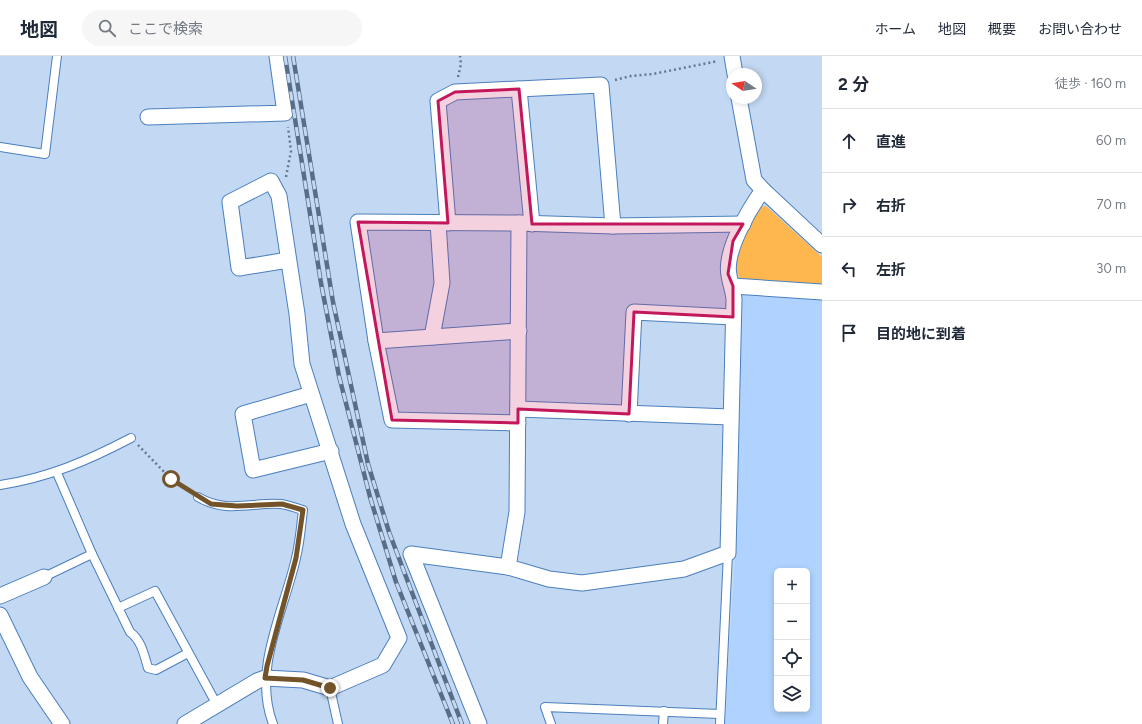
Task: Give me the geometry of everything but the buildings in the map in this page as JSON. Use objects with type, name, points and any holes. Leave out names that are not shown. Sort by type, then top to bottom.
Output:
[{"type":"street","points":[[148,117],[285,113],[277,56]]},
{"type":"street","points":[[734,56],[735,68]]},
{"type":"street","points":[[432,337],[442,283],[443,223],[438,101],[455,92],[601,85],[613,226]]},
{"type":"street","points":[[508,567],[517,512],[519,331],[526,224],[519,89]]},
{"type":"street","points":[[740,104],[754,180],[762,190],[822,246]]},
{"type":"street","points":[[185,724],[257,681],[265,678],[303,680],[330,688],[383,666],[399,638],[353,524],[331,451],[302,364],[297,314],[279,200],[271,181],[230,202],[239,268],[288,260]]},
{"type":"street","points":[[479,724],[411,554],[508,567],[549,579],[582,583],[684,569],[728,553],[733,286],[728,274],[733,241],[762,190]]},
{"type":"street","points":[[730,418],[629,414],[392,420],[376,341],[358,222],[613,226],[743,224]]},
{"type":"street","points":[[733,286],[822,292]]},
{"type":"street","points":[[629,414],[634,312],[733,317]]},
{"type":"street","points":[[376,341],[519,331]]},
{"type":"street","points":[[312,394],[243,414],[253,470],[331,451]]},
{"type":"street","points":[[0,596],[44,577]]},
{"type":"street","points":[[0,615],[30,677],[62,724]]},
{"type":"lane","points":[[0,147],[46,154],[57,56]]},
{"type":"lane","points":[[0,485],[27,481],[57,473],[131,438]]},
{"type":"lane","points":[[57,473],[92,554],[118,608],[130,632],[137,637],[148,668],[156,670],[188,653]]},
{"type":"lane","points":[[198,497],[211,504],[237,506],[282,504],[303,510],[296,558],[286,591],[265,678],[265,690],[273,724]]},
{"type":"lane","points":[[720,724],[728,553]]},
{"type":"lane","points":[[44,577],[92,554]]},
{"type":"lane","points":[[118,608],[155,591],[217,705]]},
{"type":"lane","points":[[330,688],[338,724]]},
{"type":"lane","points":[[551,724],[545,707],[720,714]]},
{"type":"lane","points":[[663,724],[664,711]]},
{"type":"path","points":[[455,92],[461,64],[460,56]]},
{"type":"path","points":[[601,85],[632,76],[653,74],[734,56]]},
{"type":"path","points":[[279,200],[283,195],[292,151],[285,113]]},
{"type":"path","points":[[131,438],[171,479],[198,497]]},
{"type":"highlighted area","points":[[519,89],[532,224],[743,224],[733,241],[728,274],[733,286],[733,317],[634,312],[629,414],[518,409],[518,423],[392,420],[358,222],[448,223],[438,101],[455,92]]},
{"type":"shaded area","points":[[766,206],[822,257],[822,288],[742,283],[735,269],[738,244],[760,207]]},
{"type":"shaded area","points":[[741,290],[822,297],[822,724],[725,724],[735,557]]},
{"type":"railway","points":[[285,56],[321,283],[339,376],[370,497],[396,582],[453,724]]},
{"type":"railway","points":[[293,56],[333,302],[368,464],[389,532],[462,724]]},
{"type":"route","points":[[171,479],[211,504],[237,506],[282,504],[303,510],[296,558],[286,591],[265,678],[303,680],[318,686],[330,688]]}]
